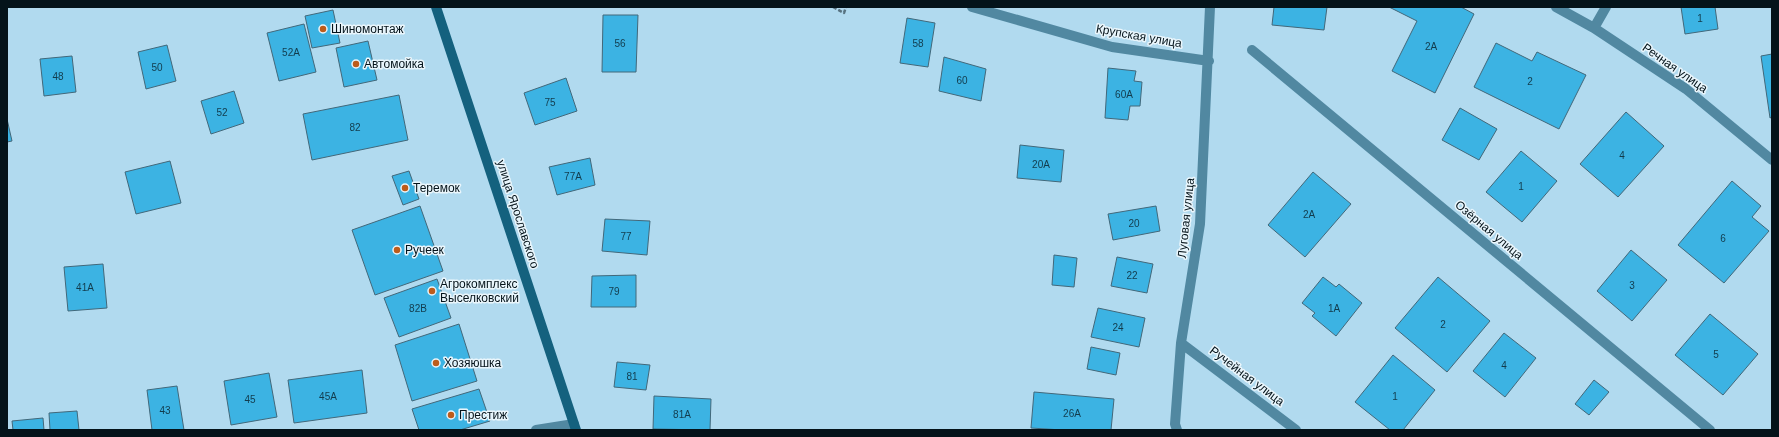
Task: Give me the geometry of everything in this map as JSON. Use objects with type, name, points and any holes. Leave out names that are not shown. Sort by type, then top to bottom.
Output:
[{"type":"street","name":"улица Ярославского","points":[[436,7],[575,427]]},
{"type":"street","name":"Крупская улица","points":[[972,7],[1112,47],[1209,61]]},
{"type":"street","name":"Луговая улица","points":[[1177,430],[1175,424],[1182,343],[1200,224],[1209,61],[1210,7]]},
{"type":"street","name":"Речная улица","points":[[1556,7],[1594,28],[1686,89],[1772,160]]},
{"type":"street","points":[[1594,28],[1606,7]]},
{"type":"street","name":"Озёрная улица","points":[[1252,50],[1710,430]]},
{"type":"street","name":"Ручейная улица","points":[[1182,343],[1296,430]]},
{"type":"street","points":[[536,430],[575,427]]},
{"type":"path","points":[[833,7],[844,13],[846,7]]},
{"type":"building","points":[[1274,7],[1327,7],[1324,30],[1272,25]]},
{"type":"building","points":[[1389,7],[1461,7],[1474,14],[1435,93],[1392,71],[1417,21]]},
{"type":"building","points":[[1681,7],[1715,7],[1718,29],[1685,34]]},
{"type":"building","name":"Шиномонтаж","points":[[333,10],[340,43],[312,48],[305,16]]},
{"type":"building","points":[[603,15],[638,15],[636,72],[602,72]]},
{"type":"building","points":[[907,18],[935,23],[928,67],[900,63]]},
{"type":"building","points":[[304,24],[316,72],[279,81],[267,33]]},
{"type":"building","name":"Автомойка","points":[[368,41],[377,80],[344,87],[336,48]]},
{"type":"building","points":[[1496,43],[1532,61],[1537,52],[1586,75],[1559,129],[1474,87]]},
{"type":"building","points":[[167,45],[176,81],[146,89],[138,52]]},
{"type":"building","points":[[1772,54],[1772,117],[1770,118],[1761,56]]},
{"type":"building","points":[[72,56],[76,92],[44,96],[40,59]]},
{"type":"building","points":[[944,57],[986,69],[981,101],[939,91]]},
{"type":"building","points":[[1108,68],[1136,71],[1134,81],[1142,82],[1140,106],[1130,106],[1128,120],[1105,118]]},
{"type":"building","points":[[566,78],[577,111],[535,125],[524,93]]},
{"type":"building","points":[[234,91],[244,123],[211,134],[201,101]]},
{"type":"building","points":[[399,95],[408,140],[312,160],[303,114]]},
{"type":"building","points":[[1460,108],[1497,129],[1479,160],[1442,140]]},
{"type":"building","points":[[1626,112],[1664,146],[1618,197],[1580,164]]},
{"type":"building","points":[[7,119],[12,141],[7,142]]},
{"type":"building","points":[[1020,145],[1064,150],[1061,182],[1017,178]]},
{"type":"building","points":[[1521,151],[1557,181],[1522,222],[1486,192]]},
{"type":"building","points":[[590,158],[595,185],[557,195],[549,167]]},
{"type":"building","points":[[170,161],[181,203],[136,214],[125,172]]},
{"type":"building","name":"Теремок","points":[[409,171],[419,199],[403,205],[392,176]]},
{"type":"building","points":[[1313,172],[1351,204],[1305,257],[1268,225]]},
{"type":"building","points":[[1732,181],[1761,206],[1752,217],[1769,231],[1724,283],[1678,245]]},
{"type":"building","name":"Ручеек","points":[[420,206],[443,271],[375,295],[352,230]]},
{"type":"building","points":[[1156,206],[1160,231],[1113,240],[1108,214]]},
{"type":"building","points":[[605,219],[650,221],[647,255],[602,251]]},
{"type":"building","points":[[1631,250],[1667,280],[1632,321],[1597,291]]},
{"type":"building","points":[[1054,255],[1077,258],[1074,287],[1052,285]]},
{"type":"building","points":[[1117,257],[1153,264],[1147,293],[1111,286]]},
{"type":"building","points":[[103,264],[107,308],[68,311],[64,267]]},
{"type":"building","points":[[636,275],[636,307],[591,307],[592,276]]},
{"type":"building","points":[[1323,277],[1336,287],[1339,284],[1362,303],[1336,336],[1312,316],[1315,313],[1302,303]]},
{"type":"building","points":[[1438,277],[1490,321],[1447,372],[1395,328]]},
{"type":"building","points":[[437,279],[451,318],[399,337],[384,298]]},
{"type":"building","points":[[1098,308],[1145,318],[1139,347],[1091,337]]},
{"type":"building","points":[[1710,314],[1758,354],[1723,395],[1675,355]]},
{"type":"building","name":"Хозяюшка","points":[[459,324],[477,381],[412,401],[395,345]]},
{"type":"building","points":[[1504,333],[1536,358],[1505,397],[1473,371]]},
{"type":"building","points":[[1091,347],[1120,353],[1116,375],[1087,369]]},
{"type":"building","points":[[1393,355],[1435,390],[1403,430],[1390,430],[1355,402]]},
{"type":"building","points":[[617,362],[650,365],[646,390],[614,387]]},
{"type":"building","points":[[362,370],[367,413],[294,423],[288,380]]},
{"type":"building","points":[[269,373],[277,417],[231,425],[224,381]]},
{"type":"building","points":[[1594,380],[1609,392],[1589,415],[1575,404]]},
{"type":"building","points":[[177,386],[184,430],[152,430],[147,390]]},
{"type":"building","name":"Престиж","points":[[479,389],[490,421],[460,430],[419,430],[412,409]]},
{"type":"building","points":[[1034,392],[1114,399],[1111,430],[1062,430],[1031,428]]},
{"type":"building","points":[[654,396],[711,399],[710,430],[653,429]]},
{"type":"building","points":[[77,411],[79,430],[50,430],[49,413]]},
{"type":"building","points":[[43,418],[44,430],[13,430],[12,421]]},
{"type":"place","name":"Шиномонтаж","points":[[323,29]]},
{"type":"place","name":"Автомойка","points":[[356,64]]},
{"type":"place","name":"Теремок","points":[[405,188]]},
{"type":"place","name":"Ручеек","points":[[397,250]]},
{"type":"place","name":"Агрокомплекс Выселковский","points":[[432,291]]},
{"type":"place","name":"Хозяюшка","points":[[436,363]]},
{"type":"place","name":"Престиж","points":[[451,415]]}]
